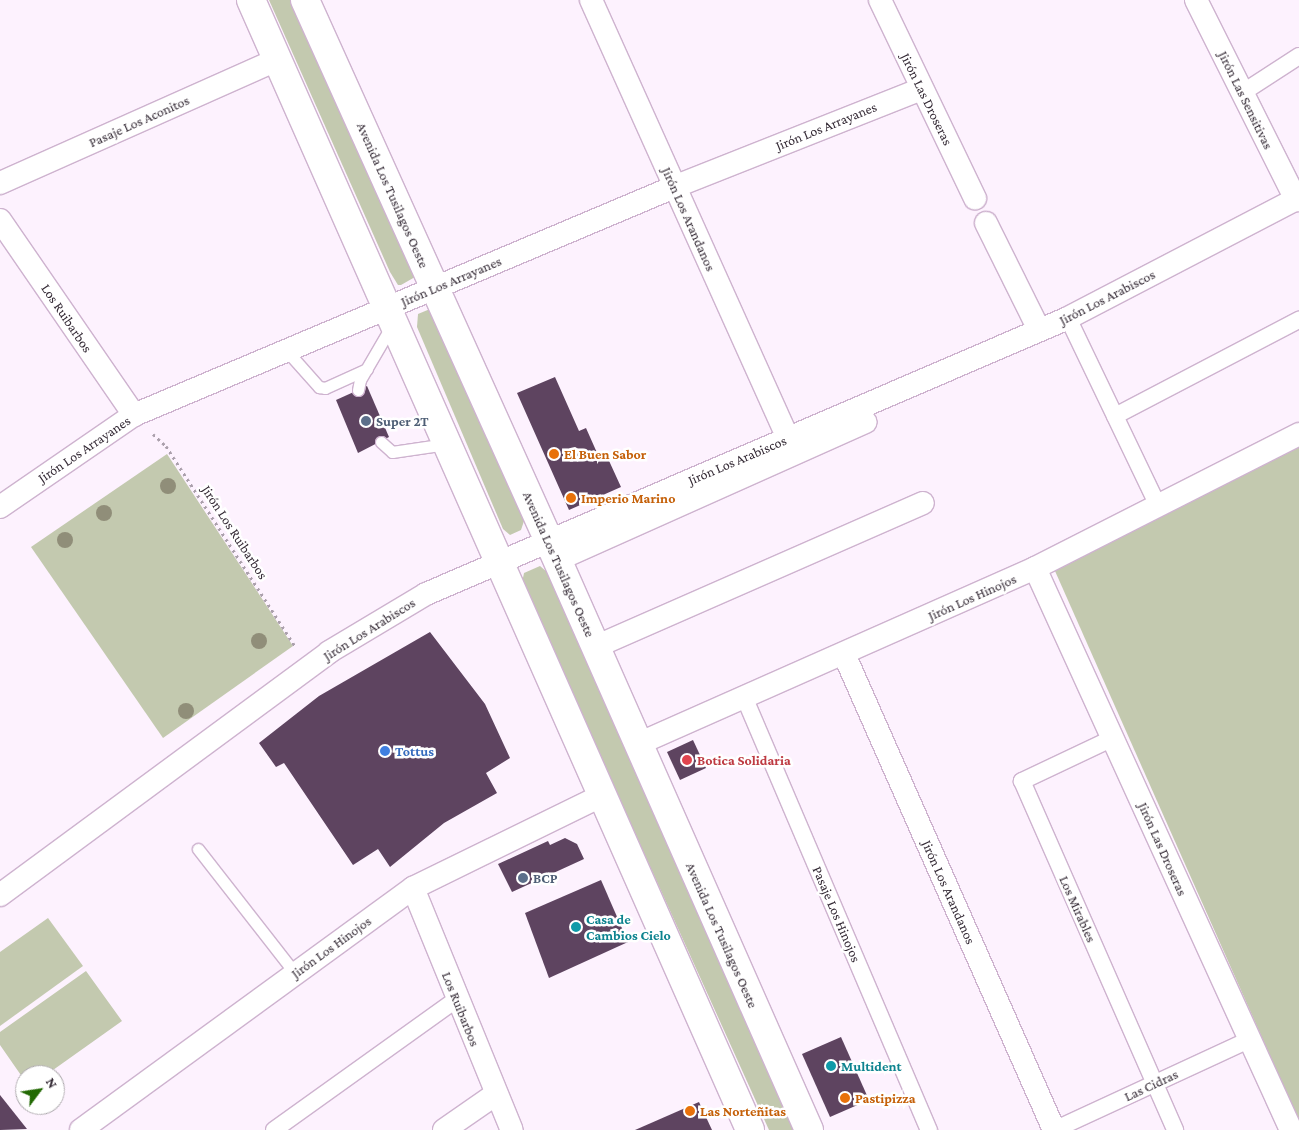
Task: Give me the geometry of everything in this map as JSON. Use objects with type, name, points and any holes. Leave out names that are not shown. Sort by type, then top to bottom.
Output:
[{"type":"main road","points":[[251,0],[750,1130]]},
{"type":"main road","name":"Avenida Los Tusilagos Oeste","points":[[304,0],[552,549],[809,1130]]},
{"type":"street","name":"Jirón Los Arandanos","points":[[590,0],[788,439]]},
{"type":"street","name":"Jirón Las Droseras","points":[[880,0],[920,88],[975,198]]},
{"type":"street","name":"Jirón Las Sensitivas","points":[[1196,0],[1298,199]]},
{"type":"street","points":[[1242,93],[1299,56]]},
{"type":"street","name":"Pasaje Los Aconitos","points":[[0,183],[278,59]]},
{"type":"street","name":"Jirón Los Arrayanes","points":[[0,507],[134,415],[286,350],[391,315],[435,288],[674,187],[920,88]]},
{"type":"street","name":"Jirón Los Arabiscos","points":[[0,895],[310,667],[426,594],[500,561],[552,549],[788,439],[1068,318],[1298,199]]},
{"type":"street","name":"Los Ruibarbos","points":[[0,220],[134,415]]},
{"type":"street","points":[[986,223],[1039,330]]},
{"type":"street","points":[[552,549],[1046,341],[1068,318],[1158,506]]},
{"type":"street","points":[[1115,416],[1299,320]]},
{"type":"street","name":"Jirón Los Hinojos","points":[[638,744],[745,699],[1036,568],[1299,434]]},
{"type":"street","points":[[595,646],[923,503]]},
{"type":"street","name":"Jirón Las Droseras","points":[[1036,568],[1291,1130]]},
{"type":"street","name":"Jirón Los Arandanos","points":[[844,654],[1054,1130]]},
{"type":"street","name":"Pasaje Los Hinojos","points":[[745,699],[929,1130]]},
{"type":"street","name":"Los Mirables","points":[[1113,738],[1022,780],[1175,1130]]},
{"type":"street","name":"Jirón Los Hinojos","points":[[81,1130],[414,888],[602,796]]},
{"type":"street","name":"Los Ruibarbos","points":[[414,888],[457,999],[512,1130]]},
{"type":"street","points":[[274,1130],[457,999]]},
{"type":"street","name":"Las Cidras","points":[[1054,1130],[1249,1040]]},
{"type":"street","points":[[444,1130],[496,1094]]},
{"type":"lane","points":[[358,390],[391,315]]},
{"type":"lane","points":[[286,350],[319,387],[325,388],[367,369]]},
{"type":"lane","points":[[381,442],[392,452],[448,444]]},
{"type":"lane","points":[[198,849],[295,973]]},
{"type":"path","name":"Jirón Los Ruibarbos","points":[[134,415],[166,446],[310,667]]},
{"type":"green space","points":[[269,0],[294,0],[415,277],[401,285],[398,285],[390,272]]},
{"type":"green space","points":[[430,309],[436,314],[524,521],[521,530],[510,535],[503,529],[417,327],[418,314]]},
{"type":"green space","points":[[1299,445],[1299,1121],[1055,571]]},
{"type":"green space","points":[[167,454],[293,646],[163,738],[31,547]]},
{"type":"green space","points":[[540,566],[547,572],[799,1130],[769,1130],[522,583],[524,573]]},
{"type":"green space","points":[[48,918],[83,966],[0,1026],[0,952]]},
{"type":"green space","points":[[86,971],[122,1021],[60,1065],[15,1065],[15,1067],[0,1045],[0,1032]]},
{"type":"building","points":[[555,377],[579,431],[586,428],[598,455],[605,452],[621,487],[569,510],[517,393]]},
{"type":"building","points":[[367,386],[389,437],[358,453],[336,400]]},
{"type":"building","name":"Tottus","points":[[430,632],[485,704],[510,758],[486,773],[497,793],[444,823],[390,867],[378,849],[353,865],[284,763],[276,767],[259,743],[319,696]]},
{"type":"building","name":"Botica Solidaria","points":[[693,740],[706,768],[680,780],[667,752]]},
{"type":"building","name":"BCP","points":[[565,838],[577,844],[584,859],[512,892],[498,864],[548,841],[550,845]]},
{"type":"building","points":[[601,880],[628,942],[549,978],[525,913]]},
{"type":"building","name":"Multident","points":[[841,1037],[869,1100],[830,1117],[802,1054]]},
{"type":"building","points":[[0,1095],[27,1129],[0,1130]]},
{"type":"building","name":"Las Norteñitas","points":[[699,1102],[712,1130],[635,1130]]},
{"type":"place","name":"Super 2T","points":[[366,421]]},
{"type":"place","name":"El Buen Sabor","points":[[554,454]]},
{"type":"place","name":"Imperio Marino","points":[[571,498]]},
{"type":"place","name":"Tottus","points":[[385,751]]},
{"type":"place","name":"Botica Solidaria","points":[[687,760]]},
{"type":"place","name":"BCP","points":[[523,878]]},
{"type":"place","name":"Casa de Cambios Cielo","points":[[576,927]]},
{"type":"place","name":"Multident","points":[[831,1066]]},
{"type":"place","name":"Pastipizza","points":[[845,1098]]},
{"type":"place","name":"Las Norteñitas","points":[[690,1111]]}]
